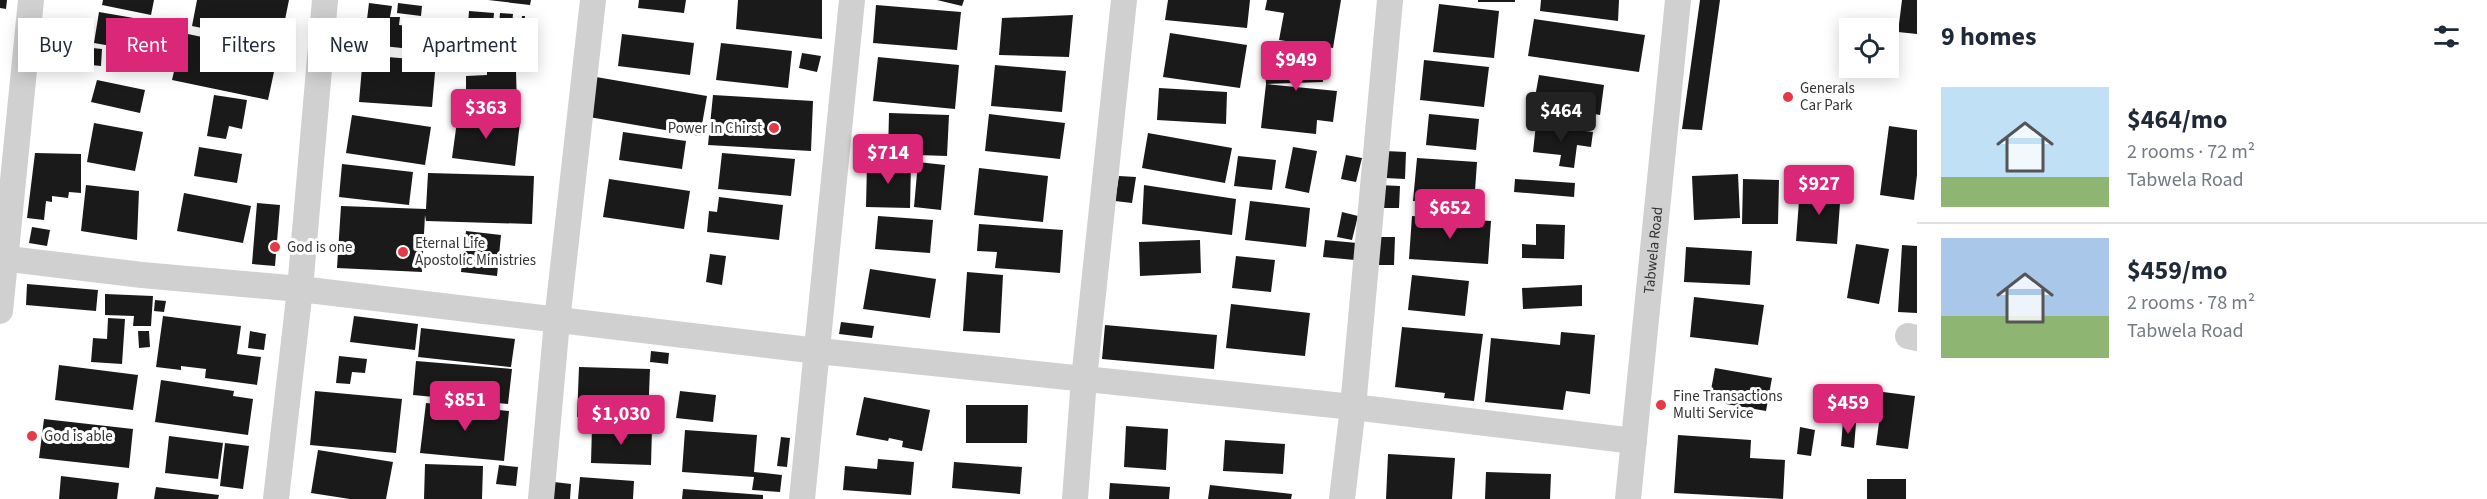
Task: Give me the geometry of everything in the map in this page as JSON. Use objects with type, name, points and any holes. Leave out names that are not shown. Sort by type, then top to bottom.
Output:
[{"type":"street","points":[[0,311],[2,258],[31,0]]},
{"type":"street","points":[[276,499],[300,289],[326,0]]},
{"type":"street","points":[[541,499],[557,321],[592,0]]},
{"type":"street","points":[[802,499],[852,0]]},
{"type":"street","points":[[1075,499],[1084,379],[1124,0]]},
{"type":"street","points":[[1342,499],[1353,407],[1390,0]]},
{"type":"street","name":"Tabwela Road","points":[[1628,499],[1678,0]]},
{"type":"street","points":[[2,258],[142,275],[300,289],[818,351],[1353,407],[1634,441]]},
{"type":"building","points":[[0,0],[7,0],[6,9],[0,8]]},
{"type":"building","points":[[103,0],[154,0],[151,15],[102,5]]},
{"type":"building","points":[[197,0],[289,0],[285,18],[200,18],[200,28],[192,26]]},
{"type":"building","points":[[488,0],[531,0],[530,5]]},
{"type":"building","points":[[639,0],[686,0],[684,13],[638,8]]},
{"type":"building","points":[[738,0],[822,0],[822,39],[736,29]]},
{"type":"building","points":[[937,0],[964,0],[962,6]]},
{"type":"building","points":[[1168,0],[1250,0],[1247,28],[1165,20]]},
{"type":"building","points":[[1267,0],[1341,0],[1333,48],[1279,40],[1284,13],[1265,10]]},
{"type":"building","points":[[1478,0],[1515,0],[1515,2],[1478,2]]},
{"type":"building","points":[[1541,0],[1619,0],[1618,21],[1540,11]]},
{"type":"building","points":[[1700,0],[1720,0],[1702,130],[1682,129]]},
{"type":"building","points":[[1902,0],[1917,0],[1917,34],[1899,32]]},
{"type":"building","points":[[369,3],[392,6],[390,17],[400,17],[399,25],[402,25],[402,48],[390,47],[390,18],[367,18]]},
{"type":"building","points":[[398,3],[422,6],[421,16],[397,13]]},
{"type":"building","points":[[1439,4],[1499,11],[1494,58],[1433,52]]},
{"type":"building","points":[[876,5],[961,12],[957,50],[873,43]]},
{"type":"building","points":[[469,11],[494,13],[494,18],[468,18]]},
{"type":"building","points":[[99,12],[134,18],[106,18],[106,45],[94,43]]},
{"type":"building","points":[[500,13],[513,14],[513,18],[500,18]]},
{"type":"building","points":[[1073,15],[1069,57],[999,55],[1002,18]]},
{"type":"building","points":[[1534,19],[1645,35],[1639,72],[1528,56]]},
{"type":"building","points":[[1170,33],[1247,45],[1240,88],[1163,77]]},
{"type":"building","points":[[188,34],[200,37],[200,72],[274,72],[268,100],[172,80],[174,72],[188,72]]},
{"type":"building","points":[[622,34],[694,43],[690,75],[618,66]]},
{"type":"building","points":[[721,43],[792,51],[788,88],[716,80]]},
{"type":"building","points":[[94,48],[102,49],[101,66],[94,65]]},
{"type":"building","points":[[1322,49],[1323,82],[1266,84],[1264,51]]},
{"type":"building","points":[[802,53],[821,56],[817,72],[799,68]]},
{"type":"building","points":[[390,57],[402,58],[402,72],[435,72],[432,107],[359,102],[362,72],[390,72]]},
{"type":"building","points":[[878,57],[959,65],[955,109],[873,101]]},
{"type":"building","points":[[1424,60],[1489,67],[1484,107],[1420,100]]},
{"type":"building","points":[[995,65],[1066,71],[1062,112],[991,106]]},
{"type":"building","points":[[487,72],[516,72],[517,107],[482,108],[481,103],[466,104],[466,76],[487,75]]},
{"type":"building","points":[[1539,75],[1604,85],[1600,115],[1534,103]]},
{"type":"building","points":[[596,77],[707,96],[700,136],[589,117]]},
{"type":"building","points":[[97,80],[145,90],[140,113],[91,102]]},
{"type":"building","points":[[1266,84],[1337,91],[1333,122],[1317,120],[1316,134],[1261,128]]},
{"type":"building","points":[[1159,88],[1227,92],[1226,124],[1157,120]]},
{"type":"building","points":[[214,95],[247,100],[242,129],[229,126],[226,139],[207,136]]},
{"type":"building","points":[[713,95],[813,101],[811,151],[708,145]]},
{"type":"building","points":[[889,113],[949,115],[947,156],[888,154]]},
{"type":"building","points":[[458,114],[520,122],[515,166],[452,158]]},
{"type":"building","points":[[989,114],[1065,123],[1060,159],[985,151]]},
{"type":"building","points":[[1429,114],[1479,119],[1476,150],[1426,145]]},
{"type":"building","points":[[352,115],[431,127],[425,165],[346,153]]},
{"type":"building","points":[[94,123],[143,132],[135,171],[87,162]]},
{"type":"building","points":[[1536,124],[1593,132],[1591,147],[1577,145],[1574,168],[1559,166],[1561,155],[1533,152]]},
{"type":"building","points":[[1889,126],[1917,130],[1917,175],[1914,200],[1880,195]]},
{"type":"building","points":[[623,132],[686,141],[682,169],[619,160]]},
{"type":"building","points":[[1148,133],[1232,148],[1225,183],[1142,168]]},
{"type":"building","points":[[199,147],[242,154],[237,183],[194,176]]},
{"type":"building","points":[[1293,147],[1317,151],[1309,193],[1285,188]]},
{"type":"building","points":[[1385,151],[1406,152],[1405,179],[1385,178]]},
{"type":"building","points":[[35,153],[81,154],[81,193],[69,192],[68,198],[52,196],[52,202],[46,201],[44,220],[27,218]]},
{"type":"building","points":[[722,153],[795,159],[791,196],[718,189]]},
{"type":"building","points":[[1346,155],[1362,158],[1356,182],[1341,179]]},
{"type":"building","points":[[1238,156],[1276,160],[1272,190],[1234,186]]},
{"type":"building","points":[[1417,158],[1477,162],[1474,205],[1413,201]]},
{"type":"building","points":[[918,162],[945,165],[941,210],[914,207]]},
{"type":"building","points":[[867,163],[911,164],[910,208],[866,207]]},
{"type":"building","points":[[342,164],[413,172],[409,205],[339,197]]},
{"type":"building","points":[[979,168],[1048,176],[1043,222],[974,215]]},
{"type":"building","points":[[428,173],[534,176],[532,224],[426,221],[425,215],[422,272],[337,268],[341,206],[426,209]]},
{"type":"building","points":[[1738,174],[1740,218],[1694,220],[1692,176]]},
{"type":"building","points":[[1119,176],[1136,177],[1132,203],[1115,201]]},
{"type":"building","points":[[609,179],[690,191],[684,229],[603,217]]},
{"type":"building","points":[[1515,179],[1575,183],[1574,197],[1514,192]]},
{"type":"building","points":[[1743,179],[1779,180],[1778,224],[1742,224]]},
{"type":"building","points":[[86,185],[139,191],[137,240],[81,231]]},
{"type":"building","points":[[1144,185],[1236,199],[1232,235],[1142,224]]},
{"type":"building","points":[[1379,185],[1400,186],[1399,208],[1378,208]]},
{"type":"building","points":[[1800,187],[1841,190],[1837,244],[1796,241]]},
{"type":"building","points":[[184,193],[251,206],[243,243],[177,231]]},
{"type":"building","points":[[719,197],[783,205],[779,240],[707,232],[709,211],[717,212]]},
{"type":"building","points":[[1250,201],[1310,208],[1306,247],[1245,240]]},
{"type":"building","points":[[257,203],[280,205],[275,266],[252,264]]},
{"type":"building","points":[[1342,212],[1358,216],[1352,240],[1337,237]]},
{"type":"building","points":[[878,216],[933,220],[930,253],[875,249]]},
{"type":"building","points":[[1412,216],[1491,221],[1488,264],[1409,259]]},
{"type":"building","points":[[979,224],[1063,230],[1060,273],[995,268],[997,252],[977,251]]},
{"type":"building","points":[[1536,224],[1565,225],[1564,259],[1522,258],[1522,244],[1536,245]]},
{"type":"building","points":[[32,227],[50,230],[47,246],[29,243]]},
{"type":"building","points":[[466,231],[501,235],[497,276],[461,272]]},
{"type":"building","points":[[1377,237],[1395,237],[1394,265],[1376,265]]},
{"type":"building","points":[[1200,240],[1201,273],[1140,276],[1139,242]]},
{"type":"building","points":[[1325,240],[1357,243],[1355,260],[1323,257]]},
{"type":"building","points":[[1856,244],[1889,249],[1879,304],[1847,298]]},
{"type":"building","points":[[1902,245],[1917,246],[1917,313],[1898,312]]},
{"type":"building","points":[[1686,247],[1752,251],[1750,285],[1684,282]]},
{"type":"building","points":[[710,254],[726,256],[722,285],[706,282]]},
{"type":"building","points":[[1236,256],[1275,260],[1271,292],[1232,288]]},
{"type":"building","points":[[870,269],[936,279],[930,318],[863,309]]},
{"type":"building","points":[[967,272],[1003,275],[1000,333],[963,331]]},
{"type":"building","points":[[1412,275],[1469,281],[1465,316],[1408,310]]},
{"type":"building","points":[[27,284],[98,290],[96,311],[26,305]]},
{"type":"building","points":[[1582,285],[1582,306],[1523,309],[1522,288]]},
{"type":"building","points":[[105,294],[153,296],[151,326],[133,326],[134,316],[105,315]]},
{"type":"building","points":[[1694,297],[1764,305],[1758,345],[1690,337]]},
{"type":"building","points":[[155,300],[166,301],[164,312],[154,311]]},
{"type":"building","points":[[1231,304],[1310,313],[1305,356],[1226,348]]},
{"type":"building","points":[[163,316],[241,326],[237,354],[261,357],[257,385],[205,378],[206,369],[181,366],[181,370],[156,367]]},
{"type":"building","points":[[354,316],[418,324],[415,350],[350,342]]},
{"type":"building","points":[[108,318],[125,319],[122,364],[91,362],[93,338],[107,339]]},
{"type":"building","points":[[841,322],[874,326],[872,338],[839,334]]},
{"type":"building","points":[[1105,325],[1217,335],[1214,369],[1102,359]]},
{"type":"building","points":[[1402,327],[1483,334],[1474,401],[1444,398],[1445,393],[1395,387]]},
{"type":"building","points":[[421,328],[515,339],[511,367],[418,357]]},
{"type":"building","points":[[138,331],[149,331],[150,347],[139,348]]},
{"type":"building","points":[[250,331],[266,334],[264,350],[248,348]]},
{"type":"building","points":[[1561,332],[1595,335],[1590,394],[1566,391],[1563,410],[1485,402],[1491,338],[1560,345]]},
{"type":"building","points":[[651,351],[669,353],[668,364],[650,362]]},
{"type":"building","points":[[339,356],[367,359],[365,373],[352,372],[350,384],[336,383]]},
{"type":"building","points":[[416,361],[512,369],[508,404],[413,395]]},
{"type":"building","points":[[59,365],[138,375],[133,410],[55,400]]},
{"type":"building","points":[[579,367],[650,369],[648,419],[577,417]]},
{"type":"building","points":[[1715,368],[1772,378],[1766,411],[1709,401]]},
{"type":"building","points":[[161,380],[234,391],[233,396],[253,399],[248,435],[155,422]]},
{"type":"building","points":[[315,391],[402,399],[396,453],[310,445]]},
{"type":"building","points":[[680,391],[716,395],[713,422],[676,418]]},
{"type":"building","points":[[1883,392],[1915,396],[1908,449],[1876,445]]},
{"type":"building","points":[[864,397],[930,410],[922,451],[902,447],[903,441],[889,438],[888,441],[856,435]]},
{"type":"building","points":[[426,403],[509,411],[504,461],[420,453]]},
{"type":"building","points":[[966,405],[1028,405],[1027,443],[966,443]]},
{"type":"building","points":[[44,419],[133,429],[129,468],[39,458]]},
{"type":"building","points":[[1843,421],[1856,423],[1854,448],[1841,446]]},
{"type":"building","points":[[592,426],[652,429],[651,465],[591,463]]},
{"type":"building","points":[[1126,426],[1168,429],[1166,470],[1124,467]]},
{"type":"building","points":[[1800,427],[1815,430],[1811,456],[1797,454]]},
{"type":"building","points":[[685,430],[757,435],[754,472],[782,475],[780,492],[752,490],[754,477],[682,472]]},
{"type":"building","points":[[1678,435],[1751,440],[1750,458],[1785,460],[1783,499],[1674,493]]},
{"type":"building","points":[[169,436],[223,443],[218,479],[165,473]]},
{"type":"building","points":[[781,437],[790,438],[787,467],[777,466]]},
{"type":"building","points":[[1225,440],[1285,444],[1283,474],[1223,471]]},
{"type":"building","points":[[225,443],[249,446],[243,489],[220,486]]},
{"type":"building","points":[[318,450],[393,462],[386,499],[350,499],[311,493]]},
{"type":"building","points":[[1388,454],[1455,458],[1452,499],[1386,499]]},
{"type":"building","points":[[878,459],[914,462],[911,495],[843,490],[845,466],[877,469]]},
{"type":"building","points":[[954,462],[1022,467],[1020,494],[952,488]]},
{"type":"building","points":[[425,464],[483,466],[482,499],[424,499]]},
{"type":"building","points":[[499,465],[518,467],[516,486],[496,484]]},
{"type":"building","points":[[1486,472],[1551,474],[1550,499],[1485,499]]},
{"type":"building","points":[[61,476],[119,483],[117,499],[59,499]]},
{"type":"building","points":[[580,477],[634,481],[633,499],[578,499]]},
{"type":"building","points":[[1867,479],[1906,479],[1906,499],[1867,499]]},
{"type":"building","points":[[554,482],[571,484],[570,499],[553,499]]},
{"type":"building","points":[[1110,483],[1170,487],[1169,499],[1109,499]]},
{"type":"building","points":[[1210,485],[1292,494],[1291,499],[1208,499]]},
{"type":"building","points":[[156,487],[219,495],[218,499],[154,499]]},
{"type":"building","points":[[683,489],[763,495],[763,499],[682,499]]},
{"type":"place","name":"Generals Car Park","points":[[1788,97]]},
{"type":"place","name":"Power In Chirst","points":[[774,128]]},
{"type":"place","name":"God is one","points":[[275,247]]},
{"type":"place","name":"Eternal Life Apostolic Ministries","points":[[403,252]]},
{"type":"place","name":"Fine Transactions Multi Service","points":[[1661,405]]},
{"type":"place","name":"God is able","points":[[32,436]]}]
